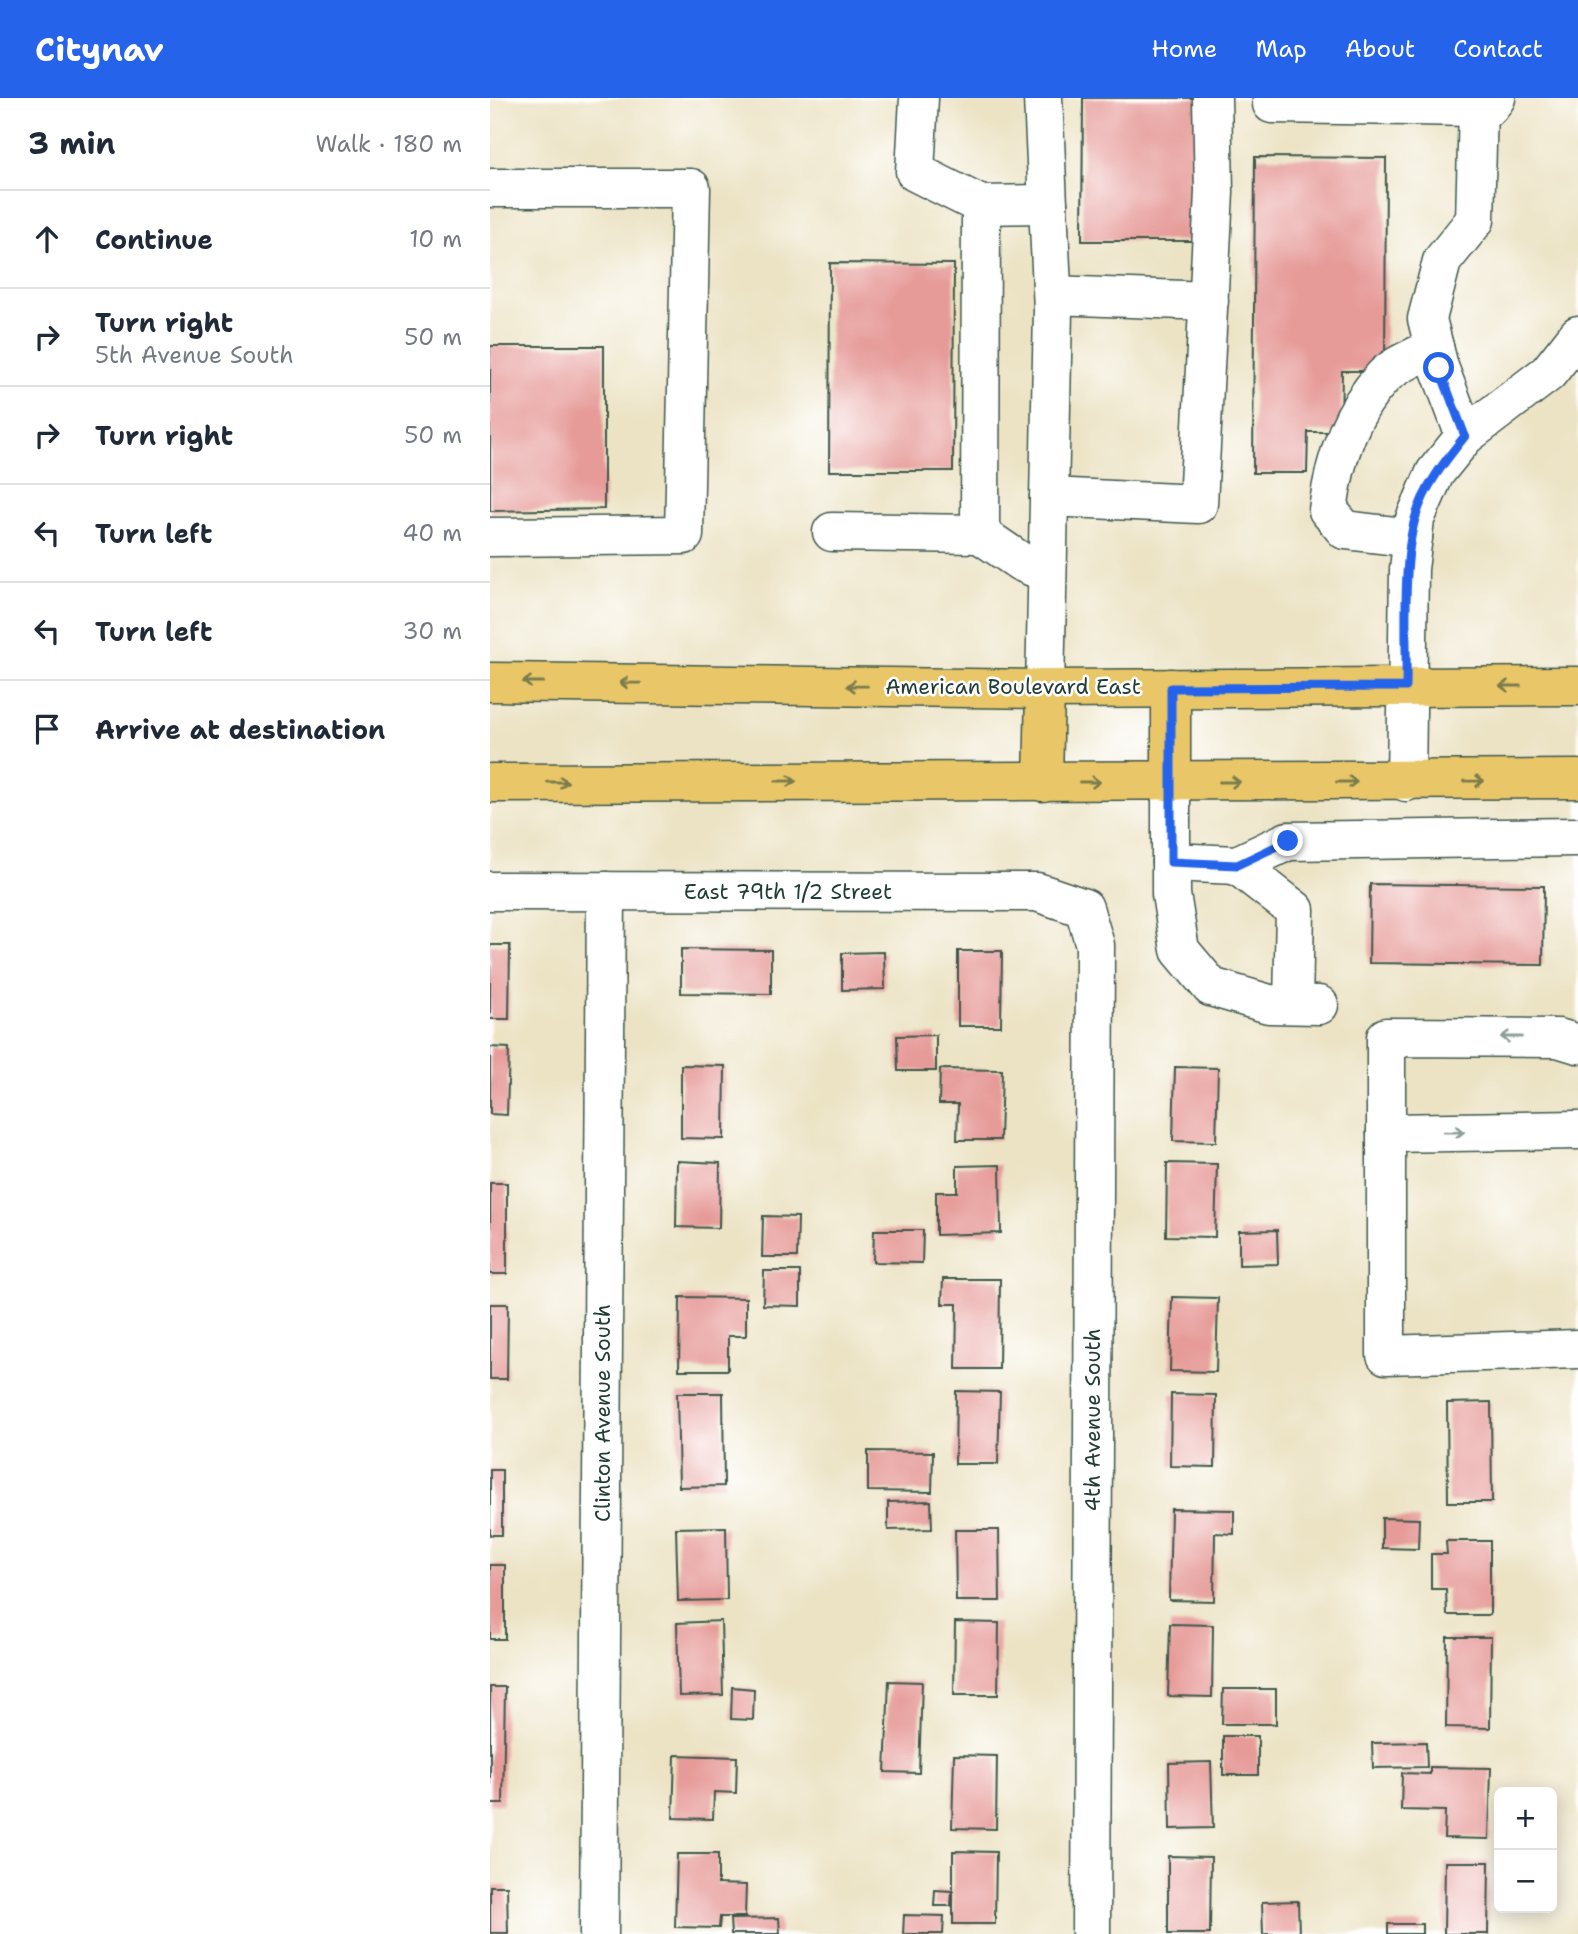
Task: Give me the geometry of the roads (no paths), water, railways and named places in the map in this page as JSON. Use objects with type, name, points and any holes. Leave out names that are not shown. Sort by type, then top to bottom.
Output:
[{"type":"main road","name":"American Boulevard East","points":[[490,682],[1045,689],[1578,686]]},
{"type":"main road","points":[[1171,688],[1171,782]]},
{"type":"main road","points":[[1043,782],[1045,689]]},
{"type":"main road","points":[[490,783],[1406,782],[1578,779]]},
{"type":"street","points":[[919,98],[915,172],[981,205],[1048,204]]},
{"type":"street","points":[[1043,98],[1053,295],[1045,689]]},
{"type":"street","points":[[1049,497],[1198,505],[1214,192],[1212,98]]},
{"type":"street","points":[[1272,98],[1272,104],[1487,102],[1475,220],[1442,261],[1427,319],[1465,436]]},
{"type":"street","points":[[490,188],[691,188],[684,535],[490,537]]},
{"type":"street","points":[[980,534],[981,205]]},
{"type":"street","points":[[1053,295],[1209,301]]},
{"type":"street","points":[[1406,782],[1406,687],[1415,519],[1435,473],[1465,436],[1548,373],[1576,341]]},
{"type":"street","points":[[1412,538],[1345,530],[1328,510],[1333,471],[1351,422],[1384,376],[1434,347]]},
{"type":"street","points":[[832,532],[980,534],[1020,562],[1047,573]]},
{"type":"street","points":[[1171,782],[1171,894],[1180,950],[1211,987],[1269,1004],[1306,1005],[1295,910],[1237,865]]},
{"type":"street","points":[[1171,862],[1237,865],[1288,841],[1578,837]]},
{"type":"street","name":"East 79th 1/2 Street","points":[[490,891],[1037,892],[1084,908]]},
{"type":"street","name":"Clinton Avenue South","points":[[599,1934],[606,891]]},
{"type":"street","name":"4th Avenue South","points":[[1084,908],[1095,945],[1091,1934]]},
{"type":"street","points":[[1578,1044],[1558,1038],[1386,1037],[1386,1355],[1578,1349]]},
{"type":"street","points":[[1386,1133],[1578,1130]]}]
